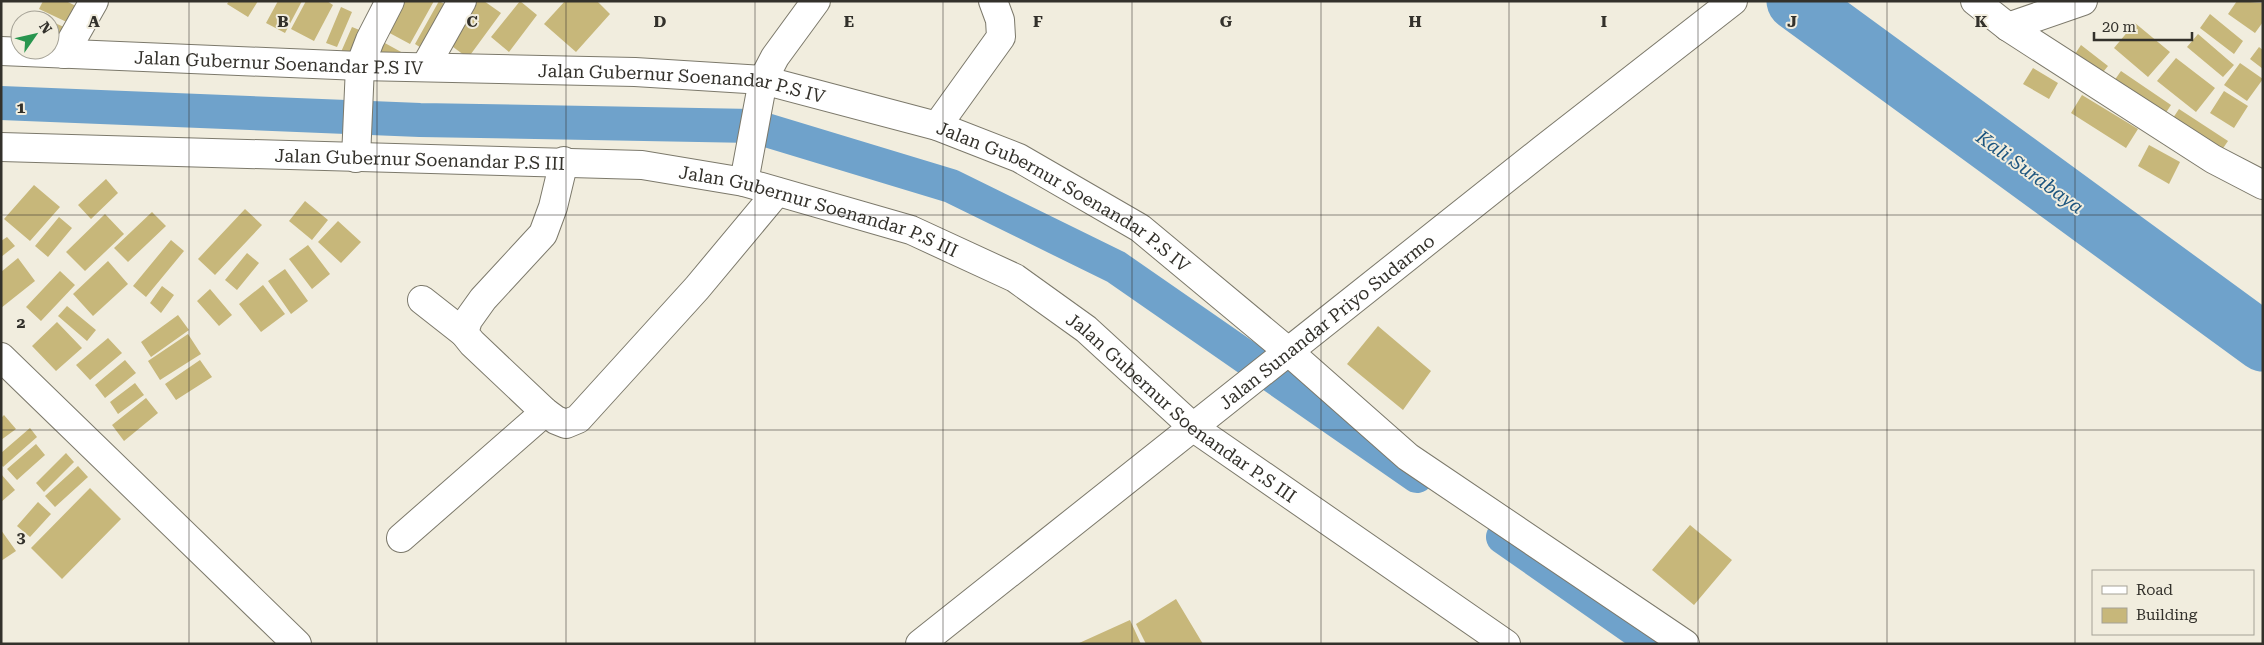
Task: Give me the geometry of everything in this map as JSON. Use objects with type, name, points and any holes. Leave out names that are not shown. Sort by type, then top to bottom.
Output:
[{"type":"main road","points":[[64,54],[94,1]]},
{"type":"main road","points":[[356,150],[359,73],[370,40],[390,1]]},
{"type":"main road","points":[[425,67],[462,1]]},
{"type":"main road","points":[[744,182],[762,87],[775,57],[816,1]]},
{"type":"main road","points":[[937,126],[1001,37],[1000,20],[993,1]]},
{"type":"main road","name":"Jalan Sunandar Priyo Sudarmo","points":[[920,644],[1542,150],[1733,1]]},
{"type":"main road","points":[[1974,1],[2008,27],[2213,159],[2263,184]]},
{"type":"main road","points":[[2008,27],[2083,1]]},
{"type":"main road","name":"Jalan Gubernur Soenandar P.S IV","points":[[1,51],[359,73],[425,67],[636,72],[762,87],[937,126],[1019,158],[1140,228],[1282,357],[1408,457],[1685,644]]},
{"type":"main road","name":"Jalan Gubernur Soenandar P.S III","points":[[1,147],[356,150],[642,165],[744,182],[911,230],[1015,278],[1086,330],[1203,421],[1506,644]]},
{"type":"main road","points":[[464,333],[468,320],[483,299],[543,234],[553,207],[564,161]]},
{"type":"main road","points":[[422,300],[464,333],[472,343],[545,412],[566,424],[578,419],[697,288],[777,192]]},
{"type":"main road","points":[[1,357],[297,644]]},
{"type":"main road","points":[[401,538],[545,412]]},
{"type":"building","points":[[43,1],[66,1],[78,7],[71,24],[60,19],[60,10],[39,9]]},
{"type":"building","points":[[229,1],[258,1],[248,17],[227,4]]},
{"type":"building","points":[[278,1],[302,1],[285,33],[266,23]]},
{"type":"building","points":[[306,1],[327,1],[333,5],[314,41],[291,29]]},
{"type":"building","points":[[400,1],[434,1],[410,44],[384,30]]},
{"type":"building","points":[[439,1],[450,7],[426,51],[415,44]]},
{"type":"building","points":[[475,1],[484,1],[501,13],[468,58],[445,41]]},
{"type":"building","points":[[520,1],[537,15],[509,52],[491,37]]},
{"type":"building","points":[[565,1],[597,1],[610,14],[576,52],[544,24]]},
{"type":"building","points":[[2237,1],[2263,3],[2263,22],[2255,33],[2228,14]]},
{"type":"building","points":[[341,7],[352,12],[337,47],[326,43]]},
{"type":"building","points":[[2210,14],[2243,41],[2234,54],[2200,28]]},
{"type":"building","points":[[2135,23],[2170,52],[2148,77],[2114,48]]},
{"type":"building","points":[[60,25],[64,27],[60,35]]},
{"type":"building","points":[[352,27],[367,33],[355,58],[341,52]]},
{"type":"building","points":[[2198,34],[2234,65],[2223,77],[2187,47]]},
{"type":"building","points":[[383,42],[403,53],[398,63],[378,51]]},
{"type":"building","points":[[2081,45],[2108,66],[2099,77],[2073,57]]},
{"type":"building","points":[[2259,47],[2263,50],[2263,69],[2250,59]]},
{"type":"building","points":[[2176,58],[2215,88],[2196,112],[2157,81]]},
{"type":"building","points":[[2240,63],[2263,79],[2247,101],[2224,85]]},
{"type":"building","points":[[2033,68],[2058,83],[2049,99],[2023,84]]},
{"type":"building","points":[[2121,71],[2171,105],[2159,123],[2109,88]]},
{"type":"building","points":[[2224,91],[2248,106],[2234,128],[2210,113]]},
{"type":"building","points":[[2082,95],[2138,129],[2126,148],[2071,113]]},
{"type":"building","points":[[2179,109],[2228,141],[2217,157],[2169,124]]},
{"type":"building","points":[[2149,145],[2180,162],[2169,184],[2138,166]]},
{"type":"building","points":[[106,179],[118,193],[91,219],[78,205]]},
{"type":"building","points":[[34,185],[60,207],[30,241],[4,219]]},
{"type":"building","points":[[305,201],[328,220],[312,240],[289,221]]},
{"type":"building","points":[[245,209],[262,225],[215,275],[198,259]]},
{"type":"building","points":[[152,212],[166,226],[128,262],[114,248]]},
{"type":"building","points":[[105,214],[124,234],[85,271],[66,252]]},
{"type":"building","points":[[59,217],[72,228],[48,257],[35,246]]},
{"type":"building","points":[[338,221],[361,242],[341,263],[318,242]]},
{"type":"building","points":[[7,237],[15,246],[1,257],[1,241]]},
{"type":"building","points":[[171,240],[184,251],[146,297],[133,286]]},
{"type":"building","points":[[308,245],[330,274],[312,289],[289,259]]},
{"type":"building","points":[[247,253],[259,263],[237,290],[225,280]]},
{"type":"building","points":[[18,258],[35,281],[1,308],[1,272]]},
{"type":"building","points":[[108,261],[128,284],[93,316],[73,294]]},
{"type":"building","points":[[285,269],[308,301],[291,314],[268,281]]},
{"type":"building","points":[[60,271],[75,285],[41,321],[26,307]]},
{"type":"building","points":[[263,285],[285,314],[261,332],[239,304]]},
{"type":"building","points":[[162,286],[174,295],[161,313],[150,303]]},
{"type":"building","points":[[210,289],[232,315],[219,326],[197,301]]},
{"type":"building","points":[[67,306],[96,330],[87,341],[58,316]]},
{"type":"building","points":[[178,315],[189,330],[151,357],[141,342]]},
{"type":"building","points":[[57,322],[82,348],[56,371],[32,346]]},
{"type":"building","points":[[1378,326],[1431,371],[1403,410],[1347,364]]},
{"type":"building","points":[[188,334],[201,354],[160,380],[148,361]]},
{"type":"building","points":[[108,338],[122,353],[90,380],[76,365]]},
{"type":"building","points":[[125,360],[136,373],[105,398],[95,385]]},
{"type":"building","points":[[200,360],[212,377],[176,400],[165,384]]},
{"type":"building","points":[[135,383],[144,395],[118,414],[110,402]]},
{"type":"building","points":[[146,398],[158,413],[124,441],[112,425]]},
{"type":"building","points":[[4,415],[16,429],[1,440],[1,418]]},
{"type":"building","points":[[30,428],[37,437],[3,467],[1,464],[1,453]]},
{"type":"building","points":[[36,444],[45,455],[17,480],[7,469]]},
{"type":"building","points":[[66,453],[74,462],[44,492],[36,483]]},
{"type":"building","points":[[78,466],[88,477],[55,507],[45,496]]},
{"type":"building","points":[[1,474],[15,490],[1,502]]},
{"type":"building","points":[[90,488],[121,519],[62,579],[31,548]]},
{"type":"building","points":[[38,502],[51,514],[30,537],[17,526]]},
{"type":"building","points":[[1690,525],[1732,560],[1694,605],[1652,570]]},
{"type":"building","points":[[1,530],[16,551],[1,561]]},
{"type":"building","points":[[1176,599],[1203,644],[1146,644],[1136,624]]},
{"type":"building","points":[[1130,620],[1141,644],[1077,644]]},
{"type":"waterway","name":"Kali Surabaya","points":[[1796,1],[2263,342]]},
{"type":"waterway","points":[[1,103],[420,120],[753,126],[951,186],[1116,267],[1417,476]]},
{"type":"waterway","points":[[1503,537],[1656,644]]}]
